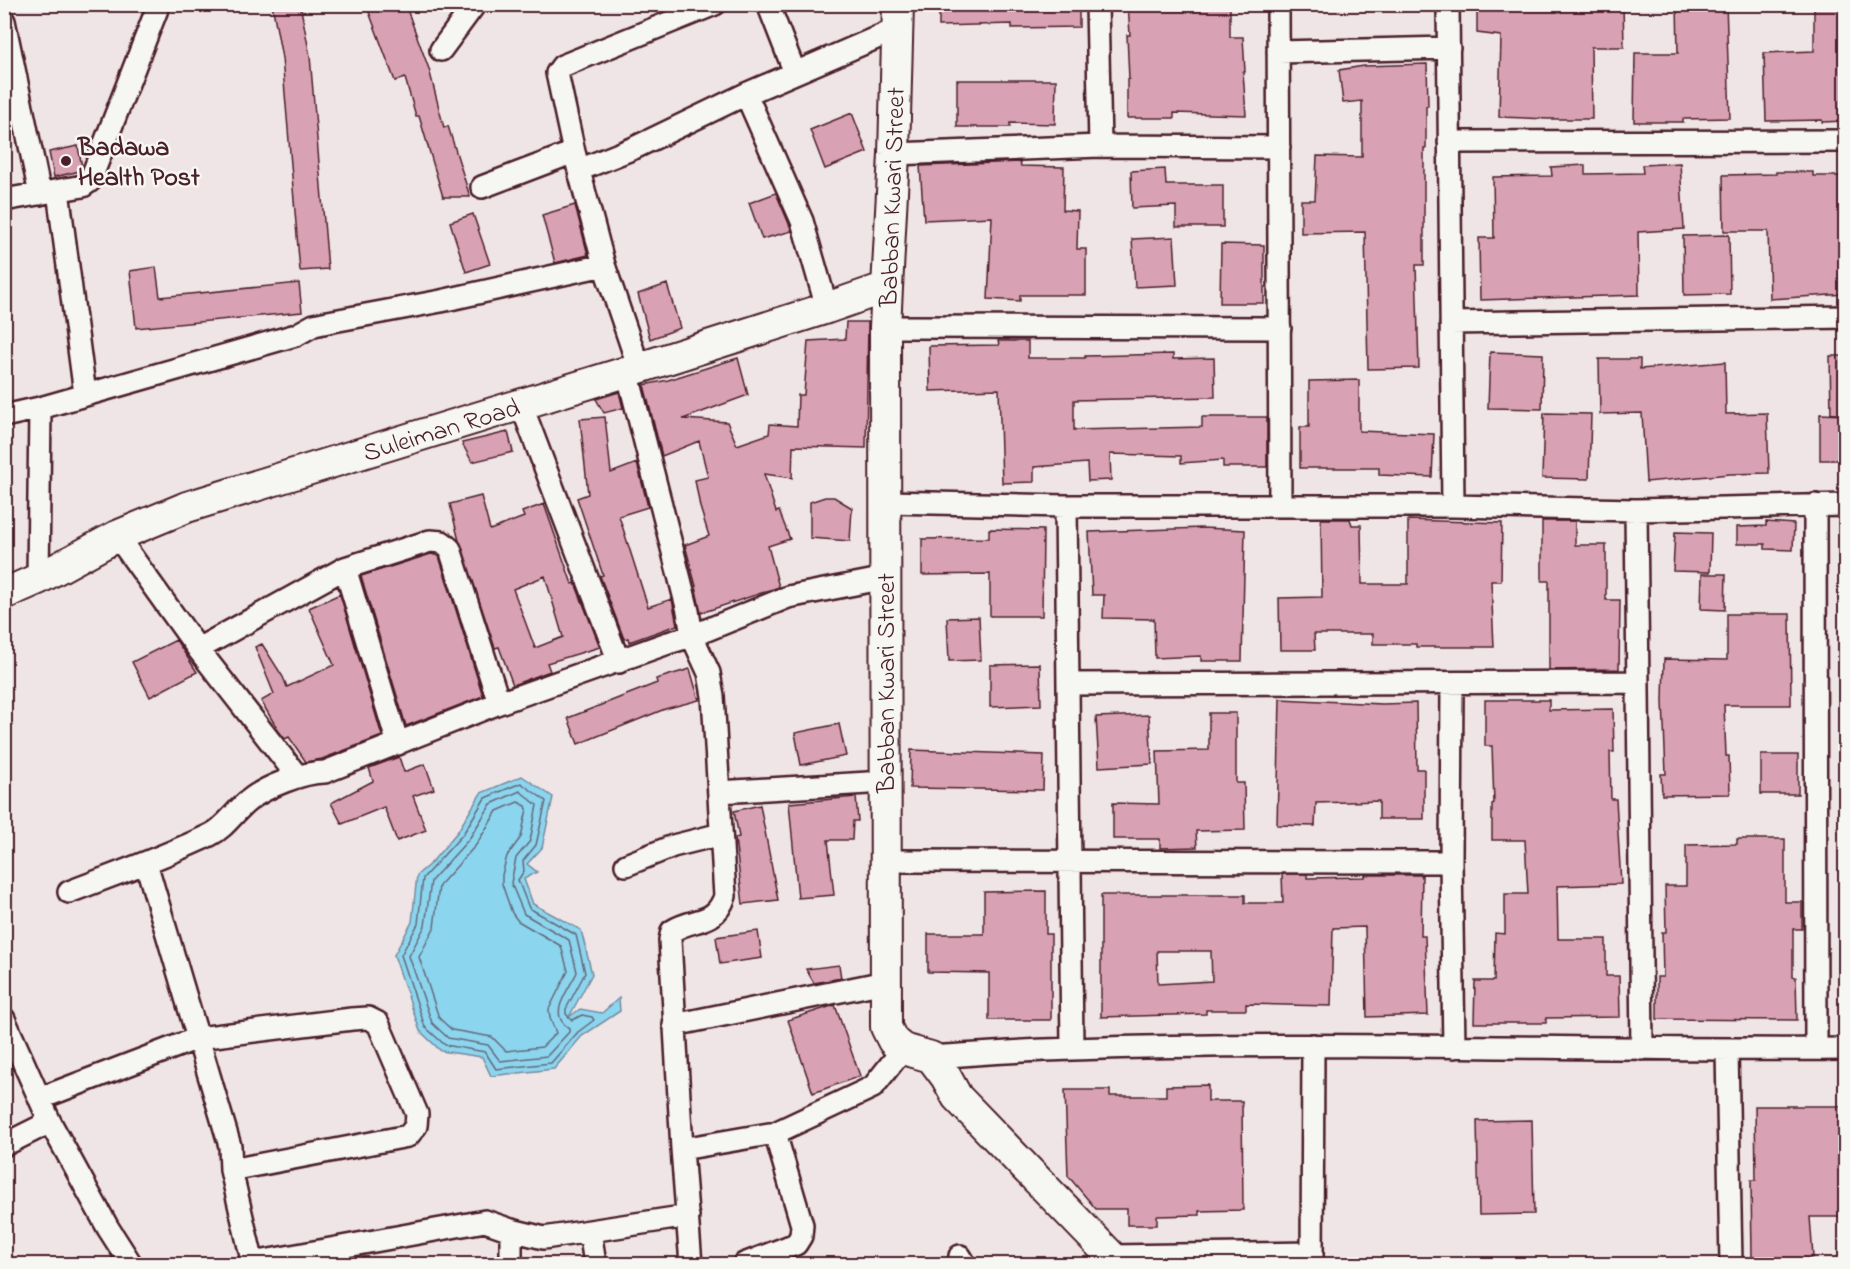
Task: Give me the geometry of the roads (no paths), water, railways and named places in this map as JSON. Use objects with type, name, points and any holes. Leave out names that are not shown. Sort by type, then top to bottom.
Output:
[{"type":"street","points":[[4,200],[83,186],[90,181],[159,4]]},
{"type":"street","points":[[441,50],[475,4]]},
{"type":"street","points":[[691,1264],[670,940],[672,931],[678,927],[714,916],[721,908],[725,896],[713,696],[709,673],[692,636],[633,370],[577,161],[557,73],[562,66],[715,4]]},
{"type":"street","points":[[768,4],[795,73]]},
{"type":"street","points":[[1096,4],[1100,146]]},
{"type":"street","points":[[1278,4],[1280,506]]},
{"type":"street","points":[[1448,4],[1453,506]]},
{"type":"street","points":[[482,187],[634,148],[795,73],[898,17]]},
{"type":"street","name":"Babban Kwari Street","points":[[898,17],[885,327],[886,1027],[893,1041],[917,1053],[946,1077],[957,1097],[1112,1260]]},
{"type":"street","points":[[4,21],[49,193],[85,394]]},
{"type":"street","points":[[1278,52],[1449,48]]},
{"type":"street","points":[[746,94],[802,221],[827,309]]},
{"type":"street","points":[[1449,142],[1845,141]]},
{"type":"street","points":[[894,154],[1100,146],[1279,147]]},
{"type":"street","points":[[4,416],[40,408],[296,335],[314,325],[441,301],[604,265]]},
{"type":"street","name":"Suleiman Road","points":[[4,594],[38,579],[117,536],[187,507],[633,370],[827,309],[888,287]]},
{"type":"street","points":[[1451,322],[1845,317]]},
{"type":"street","points":[[885,327],[1280,328]]},
{"type":"street","points":[[521,404],[619,662]]},
{"type":"street","points":[[38,579],[40,408]]},
{"type":"street","points":[[886,502],[1066,506],[1453,506],[1636,510],[1845,505]]},
{"type":"street","points":[[1815,505],[1816,1049]]},
{"type":"street","points":[[1066,506],[1072,1048]]},
{"type":"street","points":[[1636,510],[1642,1049]]},
{"type":"street","points":[[117,536],[198,649],[298,777]]},
{"type":"street","points":[[198,649],[345,568],[430,541],[442,542],[450,549],[499,703]]},
{"type":"street","points":[[345,568],[398,744]]},
{"type":"street","points":[[69,891],[146,863],[213,833],[249,800],[298,777],[314,772],[324,772],[499,703],[692,636],[788,597],[886,578]]},
{"type":"street","points":[[1068,684],[1637,682]]},
{"type":"street","points":[[1452,683],[1451,862],[1454,1047]]},
{"type":"street","points":[[719,792],[885,782]]},
{"type":"street","points":[[626,865],[674,846],[721,834]]},
{"type":"street","points":[[885,861],[1451,862]]},
{"type":"street","points":[[146,863],[230,1146],[231,1170],[253,1264],[485,1221],[544,1238],[688,1216]]},
{"type":"street","points":[[674,1025],[885,982]]},
{"type":"street","points":[[41,1098],[198,1038],[368,1018],[378,1023],[417,1114],[416,1126],[408,1136],[231,1170]]},
{"type":"street","points":[[4,1019],[50,1122],[108,1228],[131,1264]]},
{"type":"street","points":[[682,1149],[776,1133],[873,1086],[917,1053],[1072,1048],[1312,1045],[1727,1050],[1845,1048]]},
{"type":"street","points":[[1112,1260],[1312,1259],[1312,1045]]},
{"type":"street","points":[[1727,1050],[1731,1264]]},
{"type":"street","points":[[4,1145],[50,1122]]},
{"type":"street","points":[[744,1264],[796,1244],[801,1236],[802,1225],[776,1133]]},
{"type":"street","points":[[511,1230],[511,1264]]},
{"type":"street","points":[[590,1231],[595,1264]]},
{"type":"water","points":[[522,776],[553,797],[542,848],[527,864],[537,872],[524,879],[533,904],[581,930],[592,974],[569,1017],[580,1009],[602,1013],[619,998],[620,1011],[582,1036],[554,1069],[491,1076],[482,1057],[441,1051],[420,1031],[394,955],[412,922],[417,875],[432,862],[458,831],[481,793]]},
{"type":"place","name":"Badawa Health Post","points":[[66,161]]}]
